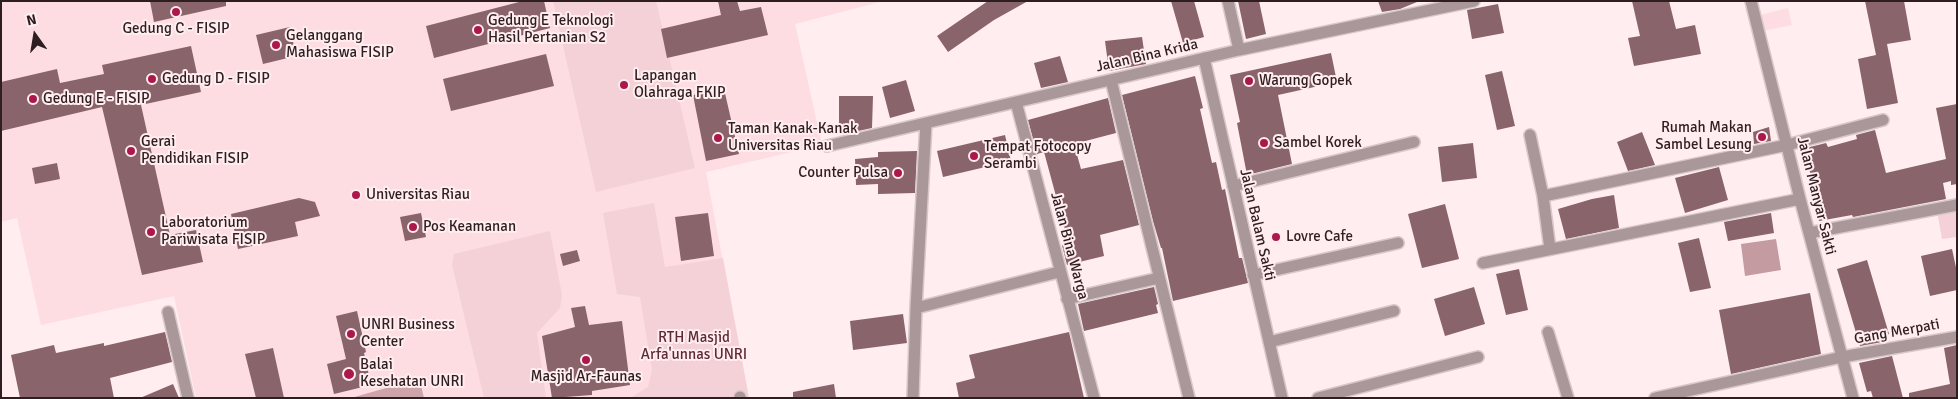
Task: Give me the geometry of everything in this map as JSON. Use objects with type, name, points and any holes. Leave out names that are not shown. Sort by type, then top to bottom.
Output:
[{"type":"street","points":[[1228,1],[1239,50]]},
{"type":"street","name":"Jalan Bina Krida","points":[[827,146],[1421,6],[1474,1]]},
{"type":"street","name":"Jalan Manyar Sakti","points":[[1751,1],[1800,199],[1853,398]]},
{"type":"street","name":"Jalan Balam Sakti","points":[[1204,58],[1282,398]]},
{"type":"street","points":[[1111,80],[1189,398]]},
{"type":"street","name":"Jalan Bina Warga","points":[[1016,102],[1059,272],[1094,398]]},
{"type":"street","points":[[1543,196],[1787,145],[1883,120]]},
{"type":"street","points":[[913,398],[926,123]]},
{"type":"street","points":[[1530,135],[1543,196],[1550,249]]},
{"type":"street","points":[[1233,186],[1414,142]]},
{"type":"street","points":[[1483,263],[1800,199]]},
{"type":"street","points":[[1809,233],[1957,205]]},
{"type":"street","points":[[1253,275],[1398,243]]},
{"type":"street","points":[[916,308],[1059,272]]},
{"type":"street","points":[[1067,299],[1159,278]]},
{"type":"street","points":[[1269,342],[1394,311]]},
{"type":"street","points":[[168,312],[188,398]]},
{"type":"street","points":[[1548,332],[1568,398]]},
{"type":"street","name":"Gang Merpati","points":[[1654,398],[1842,357],[1957,337]]},
{"type":"street","points":[[1318,398],[1478,357]]},
{"type":"shaded area","name":"Universitas Riau","points":[[1,1],[884,1],[795,24],[822,145],[706,172],[749,398],[196,398],[174,296],[41,325],[17,218],[1,222]]},
{"type":"shaded area","points":[[1788,8],[1792,25],[1763,31],[1760,15]]},
{"type":"shaded area","points":[[1776,239],[1781,270],[1745,276],[1741,244]]},
{"type":"shaded area","points":[[420,381],[424,398],[351,398],[386,388]]},
{"type":"green space","name":"Lapangan Olahraga FKIP","points":[[553,1],[656,1],[695,168],[596,192]]},
{"type":"green space","name":"RTH Masjid Arfa'unnas UNRI","points":[[654,203],[665,267],[723,258],[749,398],[630,398],[648,387],[652,370],[640,297],[617,294],[603,213]]},
{"type":"green space","points":[[1957,207],[1957,237],[1942,239],[1937,211]]},
{"type":"green space","points":[[550,231],[562,295],[560,308],[537,333],[546,398],[484,398],[452,265],[454,254]]},
{"type":"building","name":"Gedung C - FISIP","points":[[150,1],[226,1],[226,6],[154,22]]},
{"type":"building","name":"Gedung E Teknologi Hasil Pertanian S2","points":[[523,1],[544,1],[550,28],[434,58],[426,26]]},
{"type":"building","points":[[718,1],[737,1],[740,11],[761,7],[768,35],[667,58],[661,29],[721,15]]},
{"type":"building","points":[[988,1],[1028,1],[994,20],[948,52],[937,36]]},
{"type":"building","points":[[1171,1],[1194,1],[1204,37],[1183,43]]},
{"type":"building","points":[[1238,1],[1259,1],[1266,34],[1246,39]]},
{"type":"building","points":[[1378,1],[1417,2],[1400,9],[1382,12]]},
{"type":"building","points":[[1632,1],[1669,1],[1676,29],[1695,25],[1701,54],[1634,66],[1628,38],[1640,36]]},
{"type":"building","points":[[1865,1],[1904,1],[1911,40],[1887,44],[1898,103],[1867,109],[1858,59],[1876,55]]},
{"type":"building","points":[[1498,4],[1504,33],[1472,39],[1467,10]]},
{"type":"building","name":"Gelanggang Mahasiswa FISIP","points":[[290,27],[296,56],[263,64],[256,35]]},
{"type":"building","points":[[1142,37],[1146,64],[1109,71],[1105,41]]},
{"type":"building","points":[[191,46],[201,92],[141,105],[170,235],[196,230],[203,262],[142,275],[102,107],[1,131],[1,82],[57,69],[60,83],[104,74],[102,65]]},
{"type":"building","points":[[1331,53],[1337,82],[1278,95],[1292,164],[1247,175],[1237,123],[1240,122],[1230,75]]},
{"type":"building","points":[[546,54],[554,86],[451,111],[443,79]]},
{"type":"building","points":[[1060,56],[1068,82],[1041,88],[1034,63]]},
{"type":"building","points":[[1502,71],[1515,126],[1497,130],[1485,75]]},
{"type":"building","points":[[1195,76],[1203,108],[1200,109],[1212,163],[1216,162],[1222,190],[1225,189],[1239,258],[1242,258],[1248,283],[1173,301],[1162,248],[1153,221],[1122,95]]},
{"type":"building","points":[[906,80],[915,111],[890,118],[882,87]]},
{"type":"building","name":"Taman Kanak-Kanak Universitas Riau","points":[[724,89],[739,154],[706,161],[693,95]]},
{"type":"building","points":[[839,96],[873,96],[872,128],[858,131],[839,131]]},
{"type":"building","points":[[1108,98],[1116,133],[1074,144],[1081,169],[1123,160],[1139,225],[1100,235],[1104,256],[1067,265],[1062,245],[1069,244],[1044,152],[1037,154],[1028,120]]},
{"type":"building","points":[[1957,104],[1957,184],[1951,185],[1951,181],[1943,183],[1946,199],[1853,217],[1852,215],[1819,221],[1815,198],[1819,198],[1802,149],[1826,143],[1828,147],[1857,139],[1856,135],[1875,130],[1886,173],[1946,159],[1936,108]]},
{"type":"building","name":"Rumah Makan Sambel Lesung","points":[[1769,127],[1771,141],[1754,144],[1753,132]]},
{"type":"building","points":[[1642,132],[1655,165],[1628,171],[1617,142]]},
{"type":"building","name":"Tempat Fotocopy Serambi","points":[[1005,135],[1011,161],[943,177],[937,151]]},
{"type":"building","points":[[1473,143],[1477,178],[1442,182],[1438,147]]},
{"type":"building","name":"Counter Pulsa","points":[[917,151],[915,193],[878,194],[878,184],[856,185],[855,159],[878,157],[878,152]]},
{"type":"building","points":[[57,163],[60,179],[35,184],[32,168]]},
{"type":"building","points":[[1719,167],[1728,200],[1685,213],[1675,178]]},
{"type":"building","points":[[1614,195],[1619,228],[1566,239],[1558,209]]},
{"type":"building","points":[[299,198],[315,202],[320,216],[295,222],[298,236],[238,249],[231,214]]},
{"type":"building","points":[[1445,204],[1459,259],[1422,268],[1408,214]]},
{"type":"building","name":"Pos Keamanan","points":[[421,213],[426,237],[405,241],[400,217]]},
{"type":"building","points":[[708,213],[714,256],[681,261],[675,217]]},
{"type":"building","points":[[1771,213],[1774,233],[1728,241],[1724,222]]},
{"type":"building","points":[[1699,238],[1711,288],[1690,292],[1678,243]]},
{"type":"building","points":[[1952,249],[1957,272],[1957,290],[1930,296],[1921,256]]},
{"type":"building","points":[[577,250],[580,261],[563,266],[560,254]]},
{"type":"building","points":[[1867,260],[1889,334],[1886,335],[1888,341],[1860,346],[1837,269]]},
{"type":"building","points":[[1519,269],[1528,310],[1506,315],[1496,274]]},
{"type":"building","points":[[1154,287],[1158,313],[1084,331],[1078,304]]},
{"type":"building","points":[[1474,287],[1485,324],[1445,336],[1434,299]]},
{"type":"building","points":[[1810,293],[1821,354],[1731,374],[1719,310]]},
{"type":"building","name":"Masjid Ar-Faunas","points":[[585,306],[589,325],[622,321],[630,385],[592,391],[592,395],[552,398],[542,336],[575,327],[571,308]]},
{"type":"building","points":[[357,311],[371,385],[334,394],[327,364],[346,359],[336,316]]},
{"type":"building","points":[[903,314],[907,343],[853,350],[850,321]]},
{"type":"building","points":[[165,332],[172,362],[110,378],[114,398],[20,398],[11,355],[54,345],[56,353],[104,343],[104,346]]},
{"type":"building","points":[[1069,332],[1084,398],[959,398],[956,383],[975,378],[969,355]]},
{"type":"building","points":[[1957,345],[1957,398],[1909,398],[1909,393],[1950,384],[1944,348]]},
{"type":"building","points":[[273,348],[284,398],[256,398],[245,354]]},
{"type":"building","points":[[1892,356],[1903,398],[1873,398],[1871,391],[1867,392],[1859,363]]},
{"type":"building","points":[[173,384],[179,398],[140,398]]},
{"type":"building","points":[[834,384],[836,398],[793,398],[793,392]]},
{"type":"place","name":"Gedung C - FISIP","points":[[176,12]]},
{"type":"place","name":"Gedung E Teknologi Hasil Pertanian S2","points":[[478,30]]},
{"type":"place","name":"Gelanggang Mahasiswa FISIP","points":[[276,45]]},
{"type":"place","name":"Gedung D - FISIP","points":[[152,79]]},
{"type":"place","name":"Warung Gopek","points":[[1249,81]]},
{"type":"place","name":"Lapangan Olahraga FKIP","points":[[624,85]]},
{"type":"place","name":"Gedung E - FISIP","points":[[33,99]]},
{"type":"place","name":"Rumah Makan Sambel Lesung","points":[[1762,137]]},
{"type":"place","name":"Taman Kanak-Kanak Universitas Riau","points":[[718,138]]},
{"type":"place","name":"Sambel Korek","points":[[1264,143]]},
{"type":"place","name":"Gerai Pendidikan FISIP","points":[[131,151]]},
{"type":"place","name":"Tempat Fotocopy Serambi","points":[[974,156]]},
{"type":"place","name":"Counter Pulsa","points":[[898,173]]},
{"type":"place","name":"Universitas Riau","points":[[356,195]]},
{"type":"place","name":"Pos Keamanan","points":[[413,227]]},
{"type":"place","name":"Laboratorium Pariwisata FISIP","points":[[151,232]]},
{"type":"place","name":"Lovre Cafe","points":[[1276,237]]},
{"type":"place","name":"UNRI Business Center","points":[[351,334]]},
{"type":"place","name":"Masjid Ar-Faunas","points":[[586,360]]},
{"type":"place","name":"Balai Kesehatan UNRI","points":[[349,374]]}]
